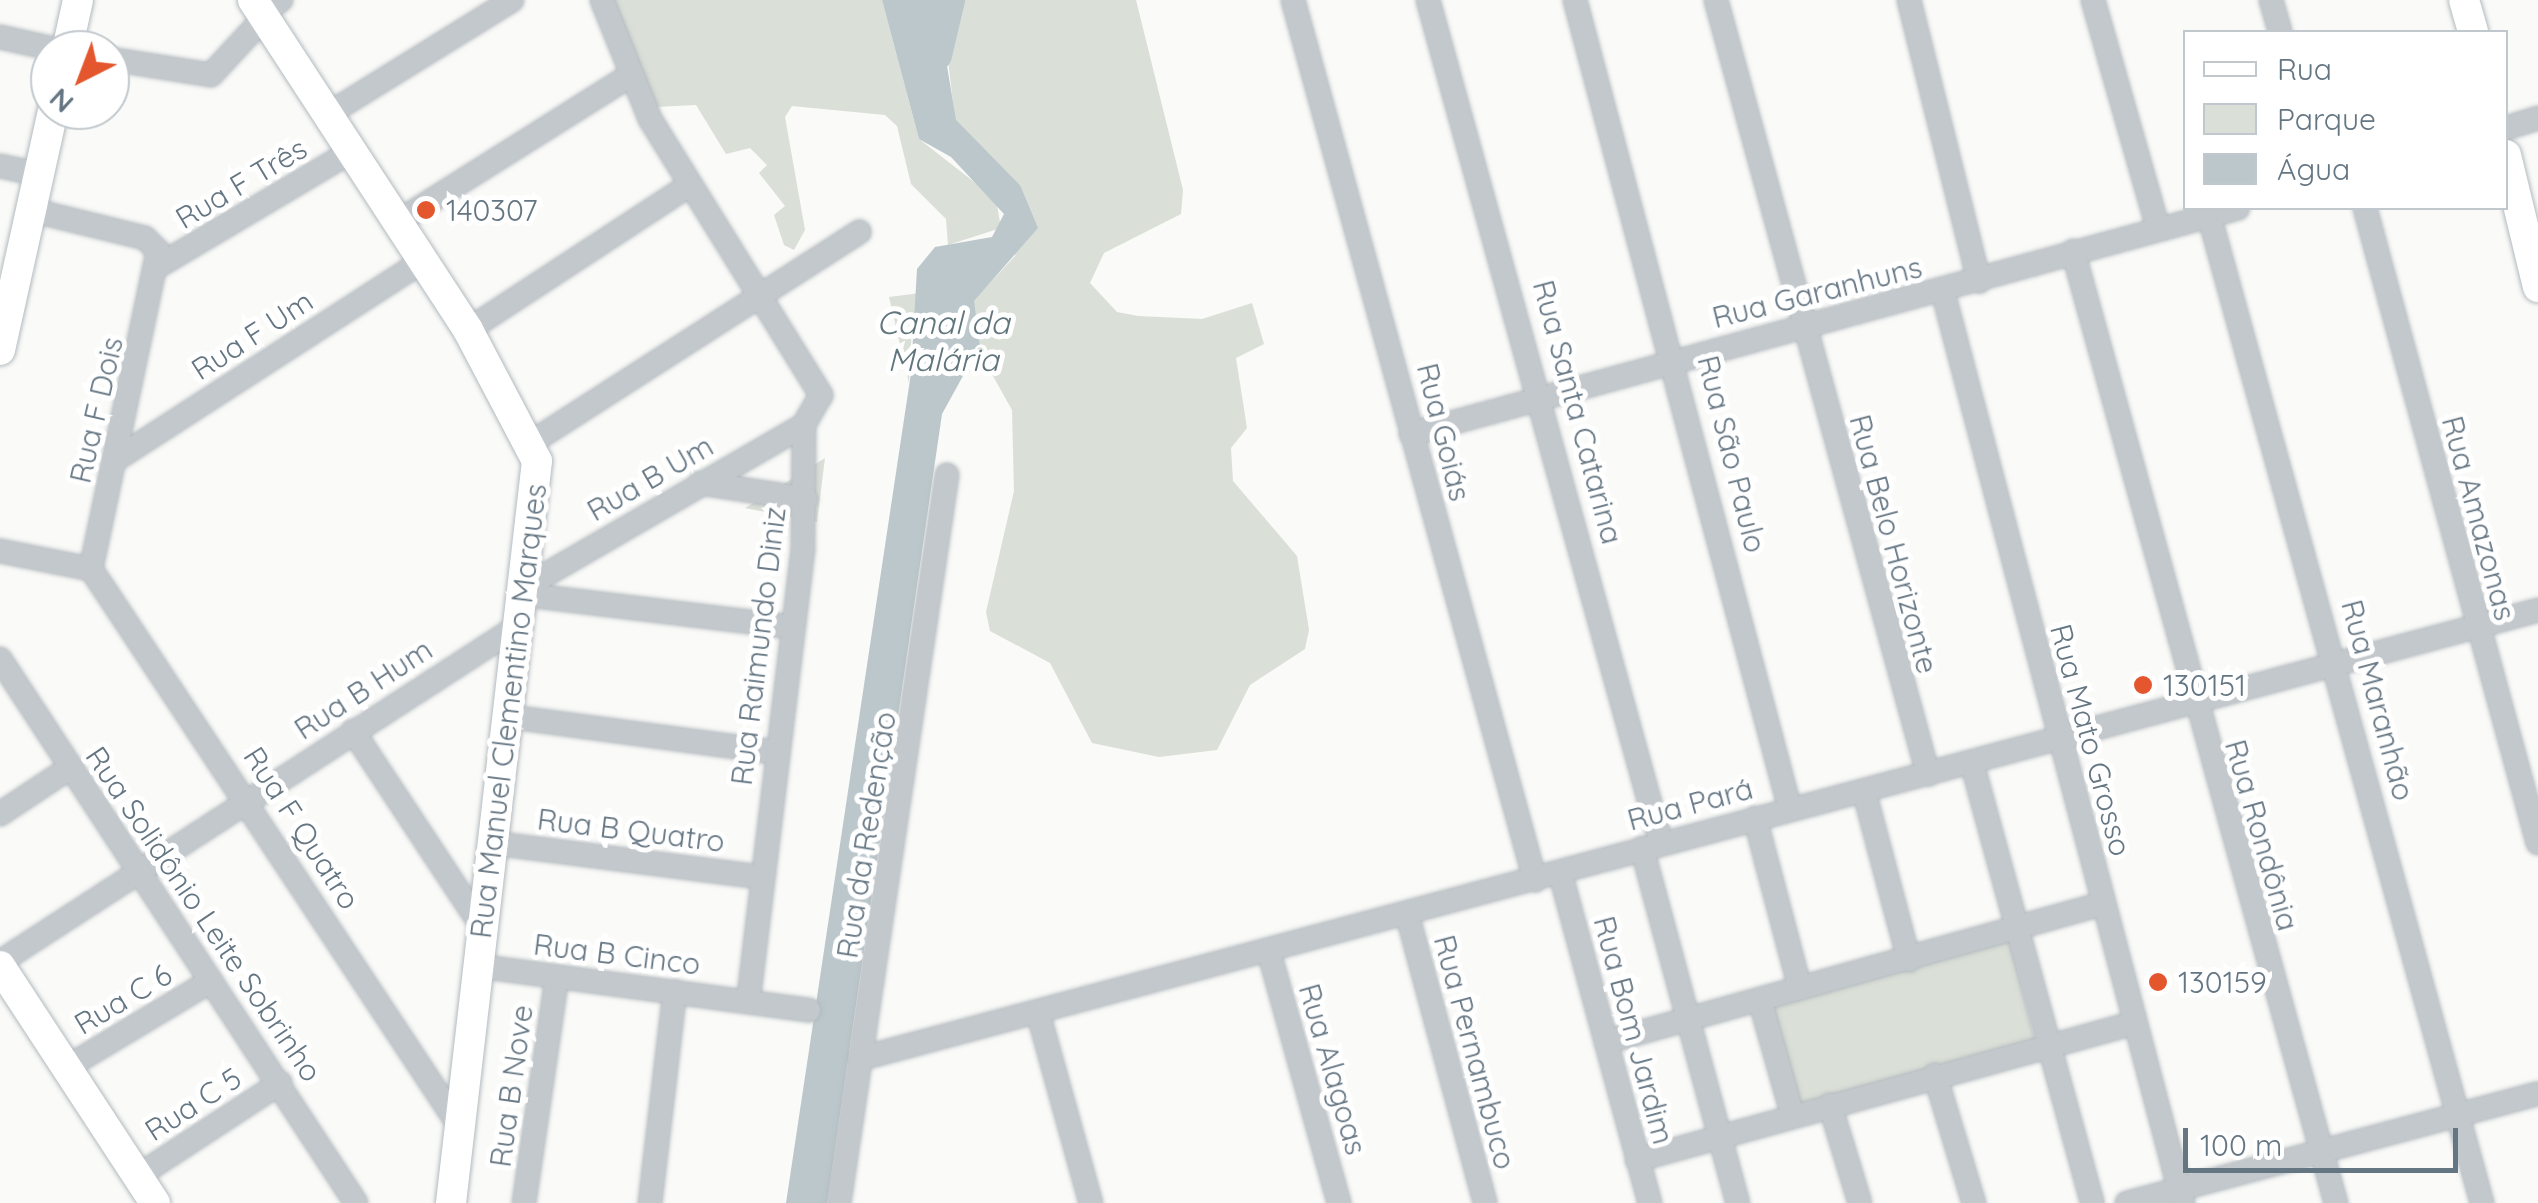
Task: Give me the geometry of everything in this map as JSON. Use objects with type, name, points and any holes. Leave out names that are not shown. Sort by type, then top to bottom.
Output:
[{"type":"street","points":[[69,30],[78,0]]},
{"type":"street","points":[[330,113],[512,0]]},
{"type":"street","name":"Rua Raimundo Diniz","points":[[602,0],[628,77],[690,185],[820,388],[804,425],[806,499],[748,1002]]},
{"type":"street","name":"Rua Goiás","points":[[1293,0],[1535,880]]},
{"type":"street","name":"Rua Santa Catarina","points":[[1428,0],[1545,398],[1652,845],[1689,1018],[1738,1203]]},
{"type":"street","name":"Rua São Paulo","points":[[1576,0],[1677,358],[1790,809]]},
{"type":"street","name":"Rua Belo Horizonte","points":[[1716,0],[1928,774]]},
{"type":"street","points":[[1909,0],[1979,281]]},
{"type":"street","points":[[2093,0],[2158,228]]},
{"type":"street","points":[[2271,0],[2279,30]]},
{"type":"street","points":[[2464,0],[2472,30]]},
{"type":"street","points":[[130,62],[211,76],[269,5]]},
{"type":"street","name":"Rua Manuel Clementino Marques","points":[[269,5],[352,151],[468,330],[532,442],[525,601],[512,717],[480,925],[451,1203]]},
{"type":"street","points":[[0,36],[30,43]]},
{"type":"street","points":[[400,222],[628,77]]},
{"type":"street","points":[[2508,127],[2538,118]]},
{"type":"street","points":[[0,350],[6,294],[31,210],[49,130]]},
{"type":"street","name":"Rua F Três","points":[[160,265],[352,151]]},
{"type":"street","points":[[2508,162],[2538,287]]},
{"type":"street","points":[[0,166],[39,174]]},
{"type":"street","points":[[468,330],[690,185]]},
{"type":"street","points":[[31,210],[145,238],[160,265]]},
{"type":"street","name":"Rua Garanhuns","points":[[1411,434],[1677,358],[1943,292],[2073,251],[2230,210]]},
{"type":"street","name":"Rua Amazonas","points":[[2366,210],[2538,842]]},
{"type":"street","name":"Rua Maranhão","points":[[2209,215],[2337,662],[2482,1203]]},
{"type":"street","points":[[532,442],[756,290],[859,232]]},
{"type":"street","name":"Rua Rondônia","points":[[2073,251],[2192,703],[2336,1203]]},
{"type":"street","name":"Rua F Um","points":[[115,460],[423,260]]},
{"type":"street","name":"Rua F Dois","points":[[92,568],[160,265]]},
{"type":"street","name":"Rua Mato Grosso","points":[[1943,292],[1993,504],[2063,738],[2102,904],[2181,1196]]},
{"type":"street","name":"Rua B Um","points":[[525,601],[700,483],[804,425]]},
{"type":"street","name":"Rua da Redenção","points":[[839,1203],[947,475]]},
{"type":"street","points":[[700,483],[806,499]]},
{"type":"street","points":[[0,552],[92,568]]},
{"type":"street","name":"Rua F Quatro","points":[[92,568],[248,799],[458,1124]]},
{"type":"street","points":[[525,601],[793,626]]},
{"type":"street","name":"Rua B Hum","points":[[0,964],[142,875],[248,799],[353,731],[525,601]]},
{"type":"street","name":"Rua Pará","points":[[859,1059],[1039,1016],[1408,917],[1652,845],[2538,610]]},
{"type":"street","name":"Rua Solidônio Leite Sobrinho","points":[[0,659],[280,1084],[344,1199]]},
{"type":"street","points":[[512,717],[776,752]]},
{"type":"street","points":[[353,731],[480,925]]},
{"type":"street","points":[[1972,762],[2020,926],[2046,1046],[2092,1203]]},
{"type":"street","points":[[0,814],[71,766]]},
{"type":"street","points":[[1864,791],[1909,960]]},
{"type":"street","points":[[1755,818],[1800,988]]},
{"type":"street","name":"Rua B Quatro","points":[[492,843],[762,877]]},
{"type":"street","name":"Rua Bom Jardim","points":[[1560,872],[1650,1203]]},
{"type":"street","points":[[1606,1042],[2102,904]]},
{"type":"street","name":"Rua Pernambuco","points":[[1408,917],[1485,1203]]},
{"type":"street","name":"Rua Alagoas","points":[[1268,952],[1339,1203]]},
{"type":"street","points":[[0,964],[155,1203]]},
{"type":"street","name":"Rua B Cinco","points":[[478,966],[748,1002]]},
{"type":"street","name":"Rua B Nove","points":[[524,1203],[557,977]]},
{"type":"street","name":"Rua C 6","points":[[66,1068],[211,981]]},
{"type":"street","points":[[650,1203],[675,991]]},
{"type":"street","points":[[1760,1000],[1792,1114]]},
{"type":"street","points":[[748,1002],[809,1010]]},
{"type":"street","points":[[1039,1016],[1091,1203]]},
{"type":"street","points":[[1638,1160],[1792,1114],[2134,1022]]},
{"type":"street","points":[[1934,1075],[1974,1203]]},
{"type":"street","name":"Rua C 5","points":[[138,1176],[280,1084]]},
{"type":"street","points":[[2128,1203],[2181,1196],[2322,1149],[2538,1094]]},
{"type":"street","points":[[1830,1105],[1860,1203]]},
{"type":"green space","points":[[612,0],[882,0],[919,139],[996,199],[1001,228],[948,245],[946,219],[911,184],[897,126],[885,115],[792,106],[785,117],[805,230],[794,250],[784,245],[774,215],[785,206],[759,173],[767,165],[750,148],[726,154],[696,105],[656,107]]},
{"type":"green space","points":[[941,0],[1136,0],[1183,190],[1181,214],[1104,253],[1090,283],[1117,312],[1138,316],[1202,319],[1252,303],[1264,344],[1236,358],[1247,428],[1231,448],[1233,481],[1297,556],[1309,630],[1305,649],[1250,685],[1217,750],[1159,757],[1092,743],[1050,663],[990,631],[986,612],[1014,491],[1012,410],[993,376],[966,371],[980,345],[973,301],[1015,256],[1020,185],[955,120]]},
{"type":"green space","points":[[920,293],[912,324],[909,383],[889,297]]},
{"type":"green space","points":[[825,458],[817,522],[745,508]]},
{"type":"green space","points":[[2007,931],[2035,1041],[1797,1106],[1763,997]]},
{"type":"water","name":"Canal da Malária","points":[[882,0],[941,0],[958,29],[946,60],[956,120],[1020,185],[1038,228],[974,301],[980,345],[942,414],[827,1203],[786,1203],[911,373],[917,269],[935,247],[992,237],[1004,214],[951,157],[919,139]]},
{"type":"waterway","name":"Canal da Malária","points":[[936,55],[949,0]]},
{"type":"place","name":"140307","points":[[426,210]]},
{"type":"place","name":"130151","points":[[2143,685]]},
{"type":"place","name":"130159","points":[[2158,982]]}]
